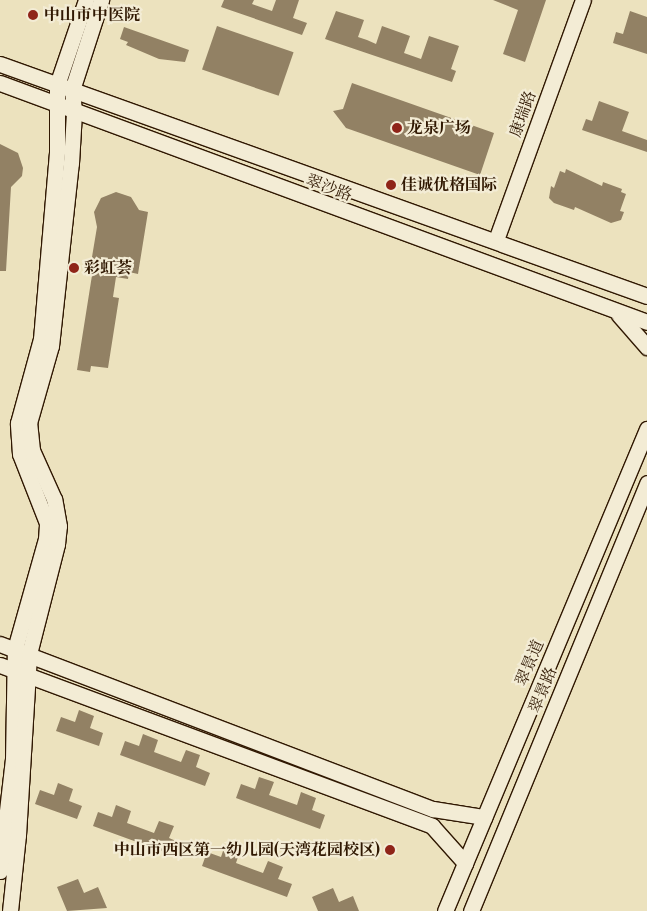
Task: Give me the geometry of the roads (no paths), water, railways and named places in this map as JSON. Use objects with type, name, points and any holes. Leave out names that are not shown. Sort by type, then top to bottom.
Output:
[{"type":"street","points":[[53,271],[74,112],[64,88],[86,0]]},
{"type":"street","points":[[0,871],[13,759],[14,670],[57,544],[59,526],[54,499],[32,450],[29,423],[48,363],[53,271],[57,106],[101,0]]},
{"type":"street","name":"康瑞路","points":[[496,240],[583,0]]},
{"type":"street","name":"翠沙路","points":[[0,64],[496,240],[630,290],[647,294]]},
{"type":"street","name":"翠沙路","points":[[0,83],[57,106],[564,294],[647,322]]},
{"type":"street","points":[[564,294],[574,270]]},
{"type":"street","points":[[614,311],[629,324],[647,347]]},
{"type":"street","name":"翠景道","points":[[445,911],[647,429]]},
{"type":"street","name":"翠景路","points":[[471,911],[647,483]]},
{"type":"street","points":[[0,644],[433,809],[484,817]]},
{"type":"street","points":[[14,670],[432,826],[465,863]]},
{"type":"street","points":[[10,911],[18,835],[14,670]]},
{"type":"place","name":"中山市中医院","points":[[33,15]]},
{"type":"place","name":"龙泉广场","points":[[397,128]]},
{"type":"place","name":"佳诚优格国际","points":[[391,185]]},
{"type":"place","name":"彩虹荟","points":[[74,268]]},
{"type":"place","name":"中山市西区第一幼儿园(天湾花园校区)","points":[[390,850]]}]
